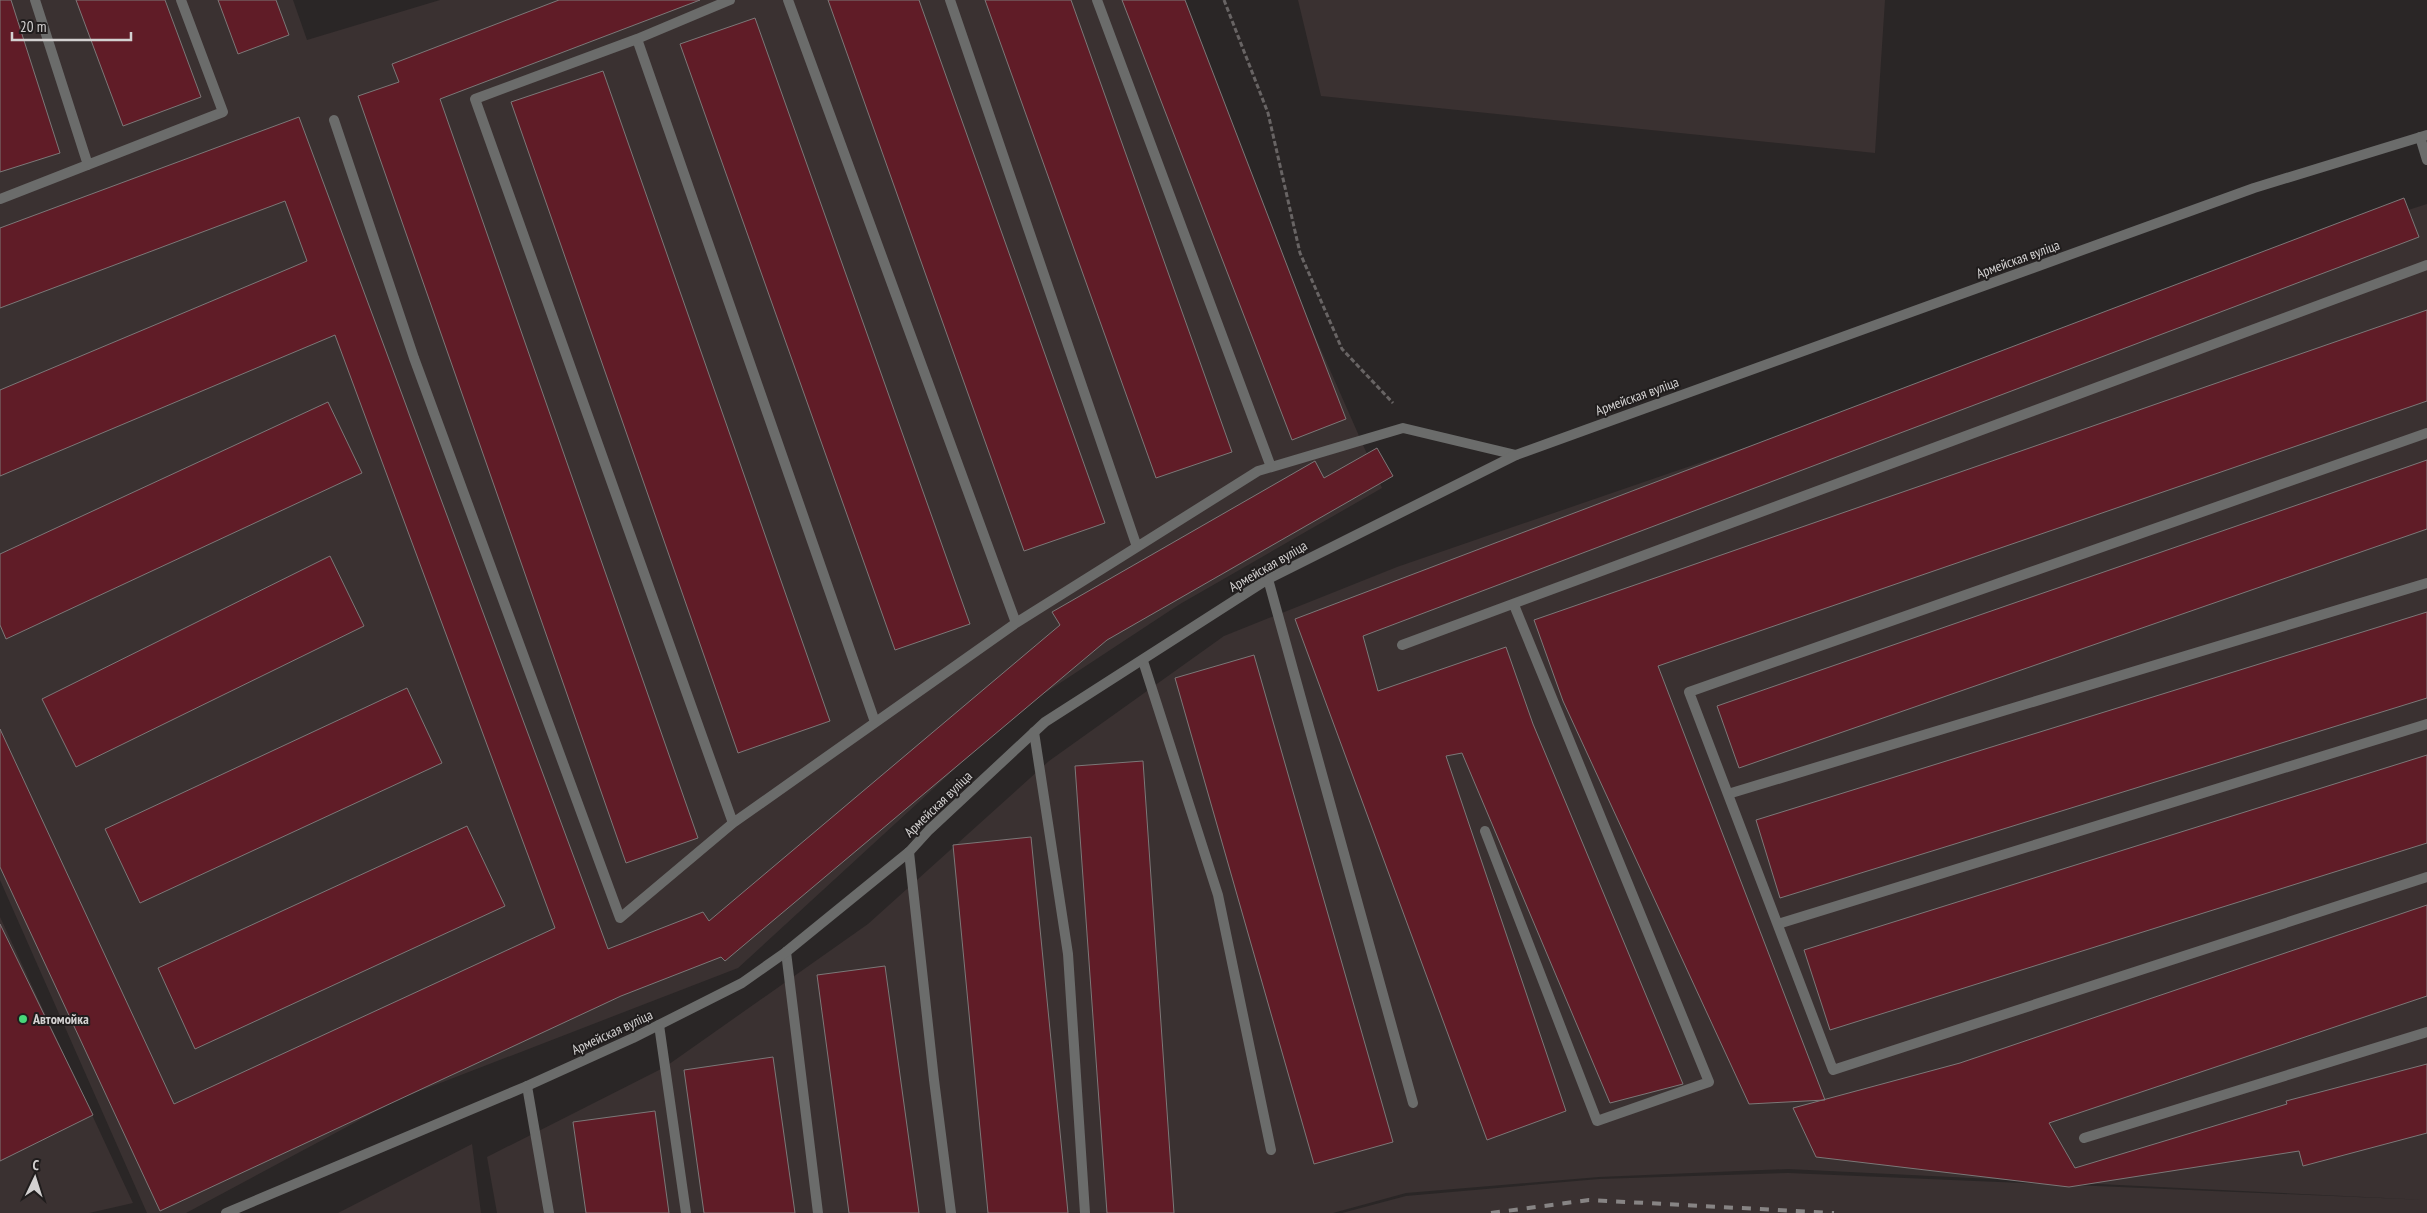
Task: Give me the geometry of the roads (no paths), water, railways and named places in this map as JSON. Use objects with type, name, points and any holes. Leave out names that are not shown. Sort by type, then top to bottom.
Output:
[{"type":"street","points":[[35,0],[88,165]]},
{"type":"street","points":[[0,199],[222,112],[181,0]]},
{"type":"street","points":[[730,0],[637,38],[474,99],[733,822]]},
{"type":"street","points":[[788,0],[1016,623]]},
{"type":"street","points":[[950,0],[1138,547]]},
{"type":"street","points":[[1098,0],[1271,467]]},
{"type":"street","points":[[637,38],[875,722]]},
{"type":"street","points":[[334,120],[414,358],[620,918],[733,822],[1016,623],[1258,471],[1403,428],[1516,455]]},
{"type":"street","points":[[2424,136],[2427,160]]},
{"type":"street","name":"Армейская вуліца","points":[[226,1213],[527,1086],[659,1025],[742,983],[786,952],[909,852],[929,830],[1045,722],[1143,661],[1268,579],[1516,455],[2254,188],[2424,136]]},
{"type":"street","points":[[1402,645],[2427,265]]},
{"type":"street","points":[[2427,433],[1689,692],[1834,1070],[2427,877]]},
{"type":"street","points":[[1268,579],[1413,1103]]},
{"type":"street","points":[[1728,794],[2427,583]]},
{"type":"street","points":[[1485,831],[1597,1122],[1708,1082],[1514,605]]},
{"type":"street","points":[[1143,661],[1218,895],[1271,1150]]},
{"type":"street","points":[[1778,924],[2427,724]]},
{"type":"street","points":[[1034,732],[1068,954],[1085,1213]]},
{"type":"street","points":[[909,852],[934,1080],[951,1213]]},
{"type":"street","points":[[786,952],[818,1213]]},
{"type":"street","points":[[659,1025],[686,1213]]},
{"type":"street","points":[[2084,1138],[2427,1032]]},
{"type":"street","points":[[527,1086],[549,1213]]},
{"type":"railway","points":[[1491,1213],[1589,1200],[1834,1213]]},
{"type":"place","name":"Автомойка","points":[[23,1019]]}]
